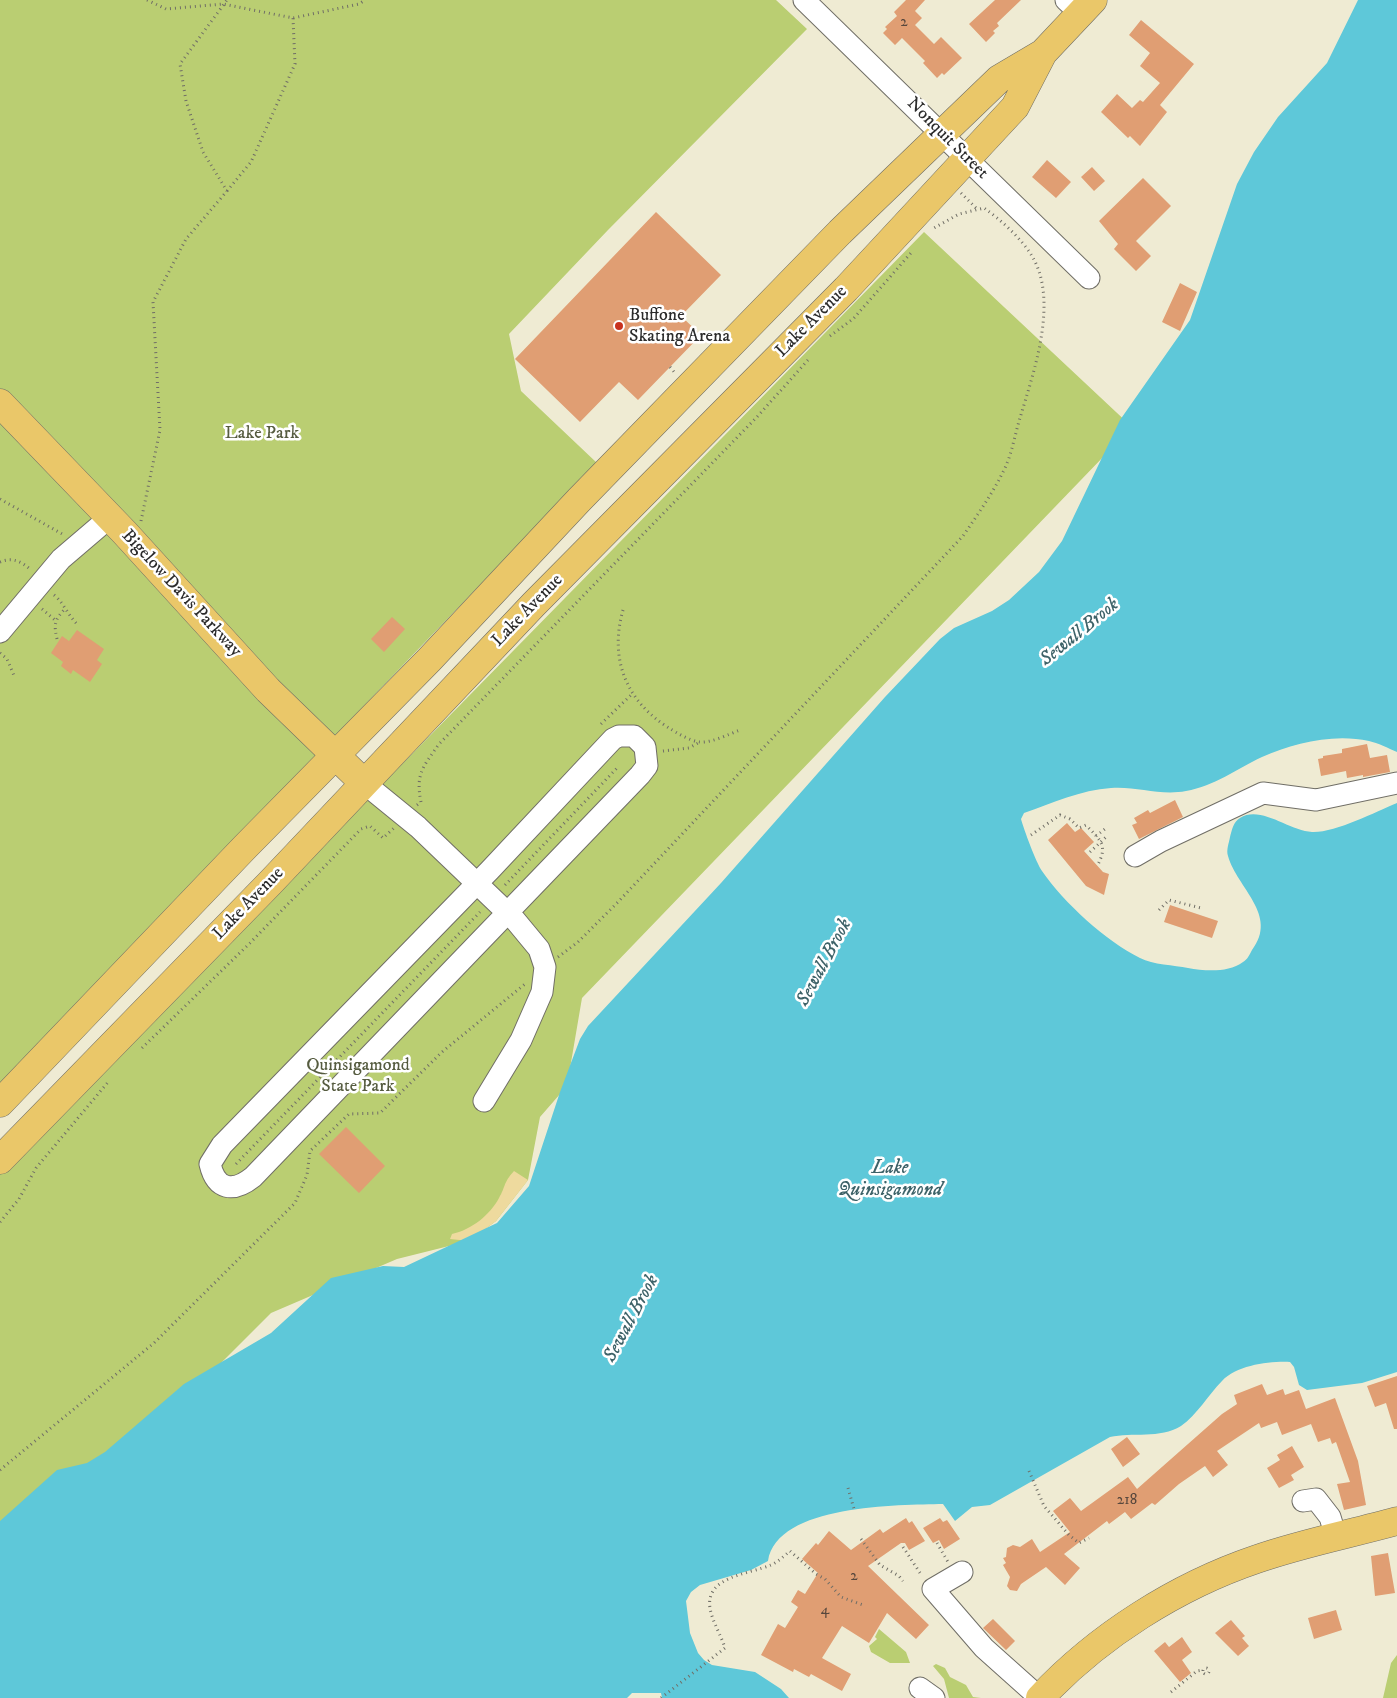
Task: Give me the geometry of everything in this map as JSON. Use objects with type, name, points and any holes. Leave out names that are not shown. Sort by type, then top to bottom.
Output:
[{"type":"main road","name":"Lake Avenue","points":[[0,1160],[534,604],[846,289],[1015,107],[1043,53],[1080,4]]},
{"type":"main road","name":"Lake Avenue","points":[[0,1103],[833,238],[902,171],[943,135],[999,79],[1043,53]]},
{"type":"main road","name":"Bigelow Davis Parkway","points":[[0,403],[268,690],[335,757],[364,783]]},
{"type":"main road","points":[[1040,1698],[1064,1675],[1115,1634],[1158,1605],[1235,1567],[1303,1545],[1397,1521]]},
{"type":"street","name":"Nonquit Street","points":[[804,0],[1089,278]]},
{"type":"street","points":[[0,632],[47,586],[77,543],[109,518]]},
{"type":"street","points":[[626,735],[634,736],[641,741],[648,758],[646,766],[640,775],[508,913],[253,1177],[238,1187],[222,1185],[215,1179],[210,1164],[222,1144],[477,883],[613,739],[626,735]]},
{"type":"street","points":[[364,783],[406,816],[508,913],[534,941],[545,967],[542,992],[531,1019],[513,1055],[484,1101]]},
{"type":"street","points":[[1134,856],[1161,840],[1263,793],[1316,800],[1397,783]]},
{"type":"street","points":[[1303,1501],[1316,1499],[1330,1517],[1336,1537]]},
{"type":"street","points":[[962,1572],[933,1589],[984,1648],[1040,1698]]},
{"type":"path","points":[[147,0],[166,9],[223,4],[293,18],[359,4],[365,0]]},
{"type":"path","points":[[226,0],[180,64],[186,101],[202,152],[227,191]]},
{"type":"path","points":[[140,529],[160,430],[153,302],[186,239],[251,162],[296,64],[293,18]]},
{"type":"path","points":[[961,192],[977,209]]},
{"type":"path","points":[[0,1470],[154,1343],[295,1203],[307,1175],[310,1151],[349,1114],[380,1113],[442,1052],[578,942],[831,678],[963,536],[991,495],[1005,467],[1036,362],[1043,321],[1044,293],[1032,256],[993,214],[984,208],[947,219],[927,235]]},
{"type":"path","points":[[827,338],[852,319],[914,249]]},
{"type":"path","points":[[414,808],[421,802],[419,775],[422,766],[439,744],[756,418],[791,381],[813,353]]},
{"type":"path","points":[[0,499],[77,543]]},
{"type":"path","points":[[0,562],[7,559],[17,560],[61,600],[64,610],[78,625]]},
{"type":"path","points":[[57,639],[54,627],[56,618],[64,610]]},
{"type":"path","points":[[623,610],[617,640],[622,671],[632,694],[652,717],[678,734],[700,742]]},
{"type":"path","points":[[0,654],[7,659],[15,678]]},
{"type":"path","points":[[599,726],[632,694]]},
{"type":"path","points":[[657,752],[689,748],[700,742],[740,730]]},
{"type":"path","points":[[505,885],[619,766]]},
{"type":"path","points":[[1031,835],[1060,815],[1070,819],[1079,828],[1086,825],[1101,842],[1104,849],[1097,866]]},
{"type":"path","points":[[135,1054],[250,943],[361,829],[370,826],[383,838],[398,824]]},
{"type":"path","points":[[1096,836],[1105,829]]},
{"type":"path","points":[[1090,852],[1106,837]]},
{"type":"path","points":[[1159,910],[1169,900],[1201,908]]},
{"type":"path","points":[[236,1164],[480,912]]},
{"type":"path","points":[[0,1222],[19,1199],[36,1168],[115,1075]]},
{"type":"path","points":[[1029,1471],[1044,1506],[1069,1535],[1079,1542],[1089,1538]]},
{"type":"path","points":[[848,1488],[854,1508]]},
{"type":"path","points":[[861,1539],[880,1565],[899,1576],[903,1581]]},
{"type":"path","points":[[903,1547],[933,1589]]},
{"type":"path","points":[[660,1698],[725,1648],[710,1610],[710,1596],[716,1586],[728,1579],[772,1564],[790,1551],[816,1574],[825,1578],[841,1597],[863,1605]]},
{"type":"path","points":[[1171,1692],[1197,1670],[1203,1670]]},
{"type":"green space","name":"Lake Park","points":[[0,0],[776,0],[807,29],[608,230],[509,334],[521,391],[597,463],[0,1085]]},
{"type":"green space","name":"Quinsigamond State Park","points":[[924,232],[1132,427],[582,998],[567,1086],[540,1117],[528,1180],[496,1221],[469,1241],[397,1259],[271,1313],[0,1584],[0,1174]]},
{"type":"green space","points":[[879,1629],[906,1652],[910,1663],[890,1663],[871,1652],[869,1646],[877,1639],[875,1637]]},
{"type":"green space","points":[[1397,1655],[1397,1698],[1383,1698],[1391,1663]]},
{"type":"green space","points":[[936,1664],[945,1668],[950,1677],[966,1685],[973,1697],[981,1698],[949,1698],[944,1679],[933,1666]]},
{"type":"sand","points":[[514,1171],[528,1180],[496,1221],[469,1241],[450,1239],[452,1234],[473,1225],[491,1210]]},
{"type":"water","name":"Lake Quinsigamond","points":[[1358,0],[1397,0],[1397,752],[1372,742],[1356,739],[1342,738],[1314,741],[1274,752],[1197,789],[1167,792],[1120,788],[1100,789],[1024,813],[1021,819],[1030,846],[1042,871],[1062,896],[1086,920],[1113,942],[1145,960],[1195,969],[1223,970],[1237,966],[1246,960],[1259,937],[1261,925],[1259,913],[1254,902],[1233,868],[1227,854],[1232,829],[1240,818],[1248,815],[1266,816],[1294,828],[1312,832],[1343,826],[1397,803],[1397,1372],[1362,1383],[1307,1390],[1299,1385],[1294,1367],[1290,1362],[1254,1365],[1236,1371],[1222,1381],[1181,1426],[1155,1434],[1110,1437],[990,1505],[972,1507],[955,1521],[943,1504],[898,1505],[842,1511],[816,1518],[793,1528],[776,1542],[768,1561],[751,1570],[700,1585],[691,1592],[686,1601],[690,1633],[698,1653],[704,1660],[712,1665],[755,1672],[781,1689],[789,1698],[662,1698],[661,1693],[632,1693],[627,1698],[0,1698],[0,1521],[57,1470],[87,1463],[105,1452],[184,1384],[271,1333],[331,1278],[383,1266],[404,1267],[497,1223],[529,1186],[560,1092],[580,1039],[588,1026],[721,883],[885,697],[940,639],[954,628],[992,611],[1009,600],[1039,572],[1062,541],[1120,420],[1190,320],[1237,184],[1254,152],[1278,117],[1327,63]]},
{"type":"building","points":[[906,0],[925,0],[915,11],[922,18],[915,25],[934,44],[941,37],[962,58],[944,75],[942,73],[937,78],[923,63],[925,61],[902,38],[895,45],[883,33],[887,29],[885,27],[897,16],[894,12]]},
{"type":"building","points":[[995,0],[1021,0],[997,23],[999,26],[993,31],[995,33],[986,42],[969,24]]},
{"type":"building","points":[[1141,20],[1194,64],[1160,105],[1167,112],[1140,146],[1130,136],[1128,138],[1101,112],[1117,94],[1132,108],[1140,100],[1143,102],[1160,83],[1140,66],[1150,53],[1129,35]]},
{"type":"building","points":[[1047,160],[1071,182],[1056,198],[1032,177]]},
{"type":"building","points":[[1092,167],[1105,181],[1094,191],[1081,177]]},
{"type":"building","points":[[1143,178],[1171,206],[1136,241],[1151,256],[1136,271],[1114,249],[1118,244],[1099,221]]},
{"type":"building","name":"Buffone Skating Arena","points":[[656,212],[721,275],[681,316],[701,335],[638,400],[619,382],[580,422],[515,359]]},
{"type":"building","points":[[1180,283],[1197,292],[1180,331],[1162,322]]},
{"type":"building","points":[[392,617],[405,629],[384,652],[371,639]]},
{"type":"building","points":[[77,630],[104,649],[97,660],[102,664],[90,682],[73,670],[71,674],[61,666],[63,662],[51,653],[62,636],[69,641]]},
{"type":"building","points":[[1367,744],[1370,758],[1387,755],[1390,772],[1347,778],[1346,771],[1321,776],[1318,759],[1323,758],[1323,756],[1342,753],[1342,749]]},
{"type":"building","points":[[1175,800],[1183,817],[1139,839],[1132,825],[1137,823],[1134,818],[1148,810],[1150,813]]},
{"type":"building","points":[[1067,823],[1075,832],[1081,828],[1094,842],[1084,851],[1103,872],[1109,874],[1104,895],[1086,886],[1048,840]]},
{"type":"building","points":[[1170,905],[1218,921],[1212,938],[1164,922]]},
{"type":"building","points":[[346,1127],[385,1166],[359,1193],[319,1154]]},
{"type":"building","points":[[1397,1376],[1397,1429],[1394,1429],[1386,1403],[1375,1407],[1367,1386]]},
{"type":"building","points":[[1262,1384],[1267,1395],[1283,1389],[1285,1395],[1299,1390],[1306,1409],[1335,1398],[1358,1461],[1366,1505],[1344,1510],[1337,1484],[1350,1482],[1336,1442],[1332,1444],[1330,1438],[1318,1442],[1311,1424],[1282,1435],[1277,1422],[1261,1428],[1259,1423],[1217,1451],[1228,1465],[1213,1477],[1205,1466],[1179,1484],[1155,1505],[1152,1503],[1131,1519],[1125,1512],[1109,1524],[1107,1521],[1064,1554],[1080,1568],[1065,1585],[1046,1567],[1021,1584],[1017,1591],[1010,1590],[1007,1586],[1010,1577],[1003,1565],[1006,1563],[1003,1558],[1006,1557],[1007,1548],[1013,1545],[1020,1547],[1032,1539],[1040,1552],[1070,1532],[1053,1511],[1070,1498],[1081,1511],[1128,1477],[1137,1489],[1222,1414],[1237,1404],[1234,1395]]},
{"type":"building","points":[[1127,1437],[1140,1454],[1123,1467],[1111,1449]]},
{"type":"building","points":[[1292,1446],[1304,1467],[1291,1475],[1294,1480],[1279,1488],[1267,1468],[1280,1460],[1277,1455]]},
{"type":"building","points":[[906,1518],[909,1523],[912,1521],[925,1541],[909,1550],[905,1543],[901,1543],[868,1566],[929,1625],[916,1639],[887,1613],[869,1643],[842,1626],[822,1658],[851,1674],[842,1691],[811,1674],[809,1677],[794,1669],[793,1672],[761,1655],[778,1624],[785,1628],[798,1607],[791,1602],[798,1590],[805,1594],[818,1573],[802,1559],[816,1543],[818,1545],[829,1531],[851,1550],[880,1529],[883,1533]]},
{"type":"building","points":[[940,1518],[943,1522],[947,1520],[960,1539],[944,1549],[939,1540],[933,1543],[923,1528]]},
{"type":"building","points":[[1388,1553],[1395,1593],[1375,1596],[1371,1556]]},
{"type":"building","points":[[1336,1610],[1342,1630],[1314,1639],[1308,1618]]},
{"type":"building","points":[[993,1619],[1015,1641],[1006,1650],[983,1628]]},
{"type":"building","points":[[1231,1620],[1245,1636],[1242,1638],[1249,1646],[1238,1656],[1215,1633]]},
{"type":"building","points":[[1182,1637],[1192,1652],[1182,1660],[1191,1673],[1180,1682],[1154,1651],[1165,1642],[1169,1647]]},
{"type":"place","name":"Buffone Skating Arena","points":[[619,326]]},
{"type":"water label","name":"Sewall Brook","points":[[1080,633]]},
{"type":"water label","name":"Sewall Brook","points":[[825,963]]},
{"type":"water label","name":"Sewall Brook","points":[[632,1319]]}]
